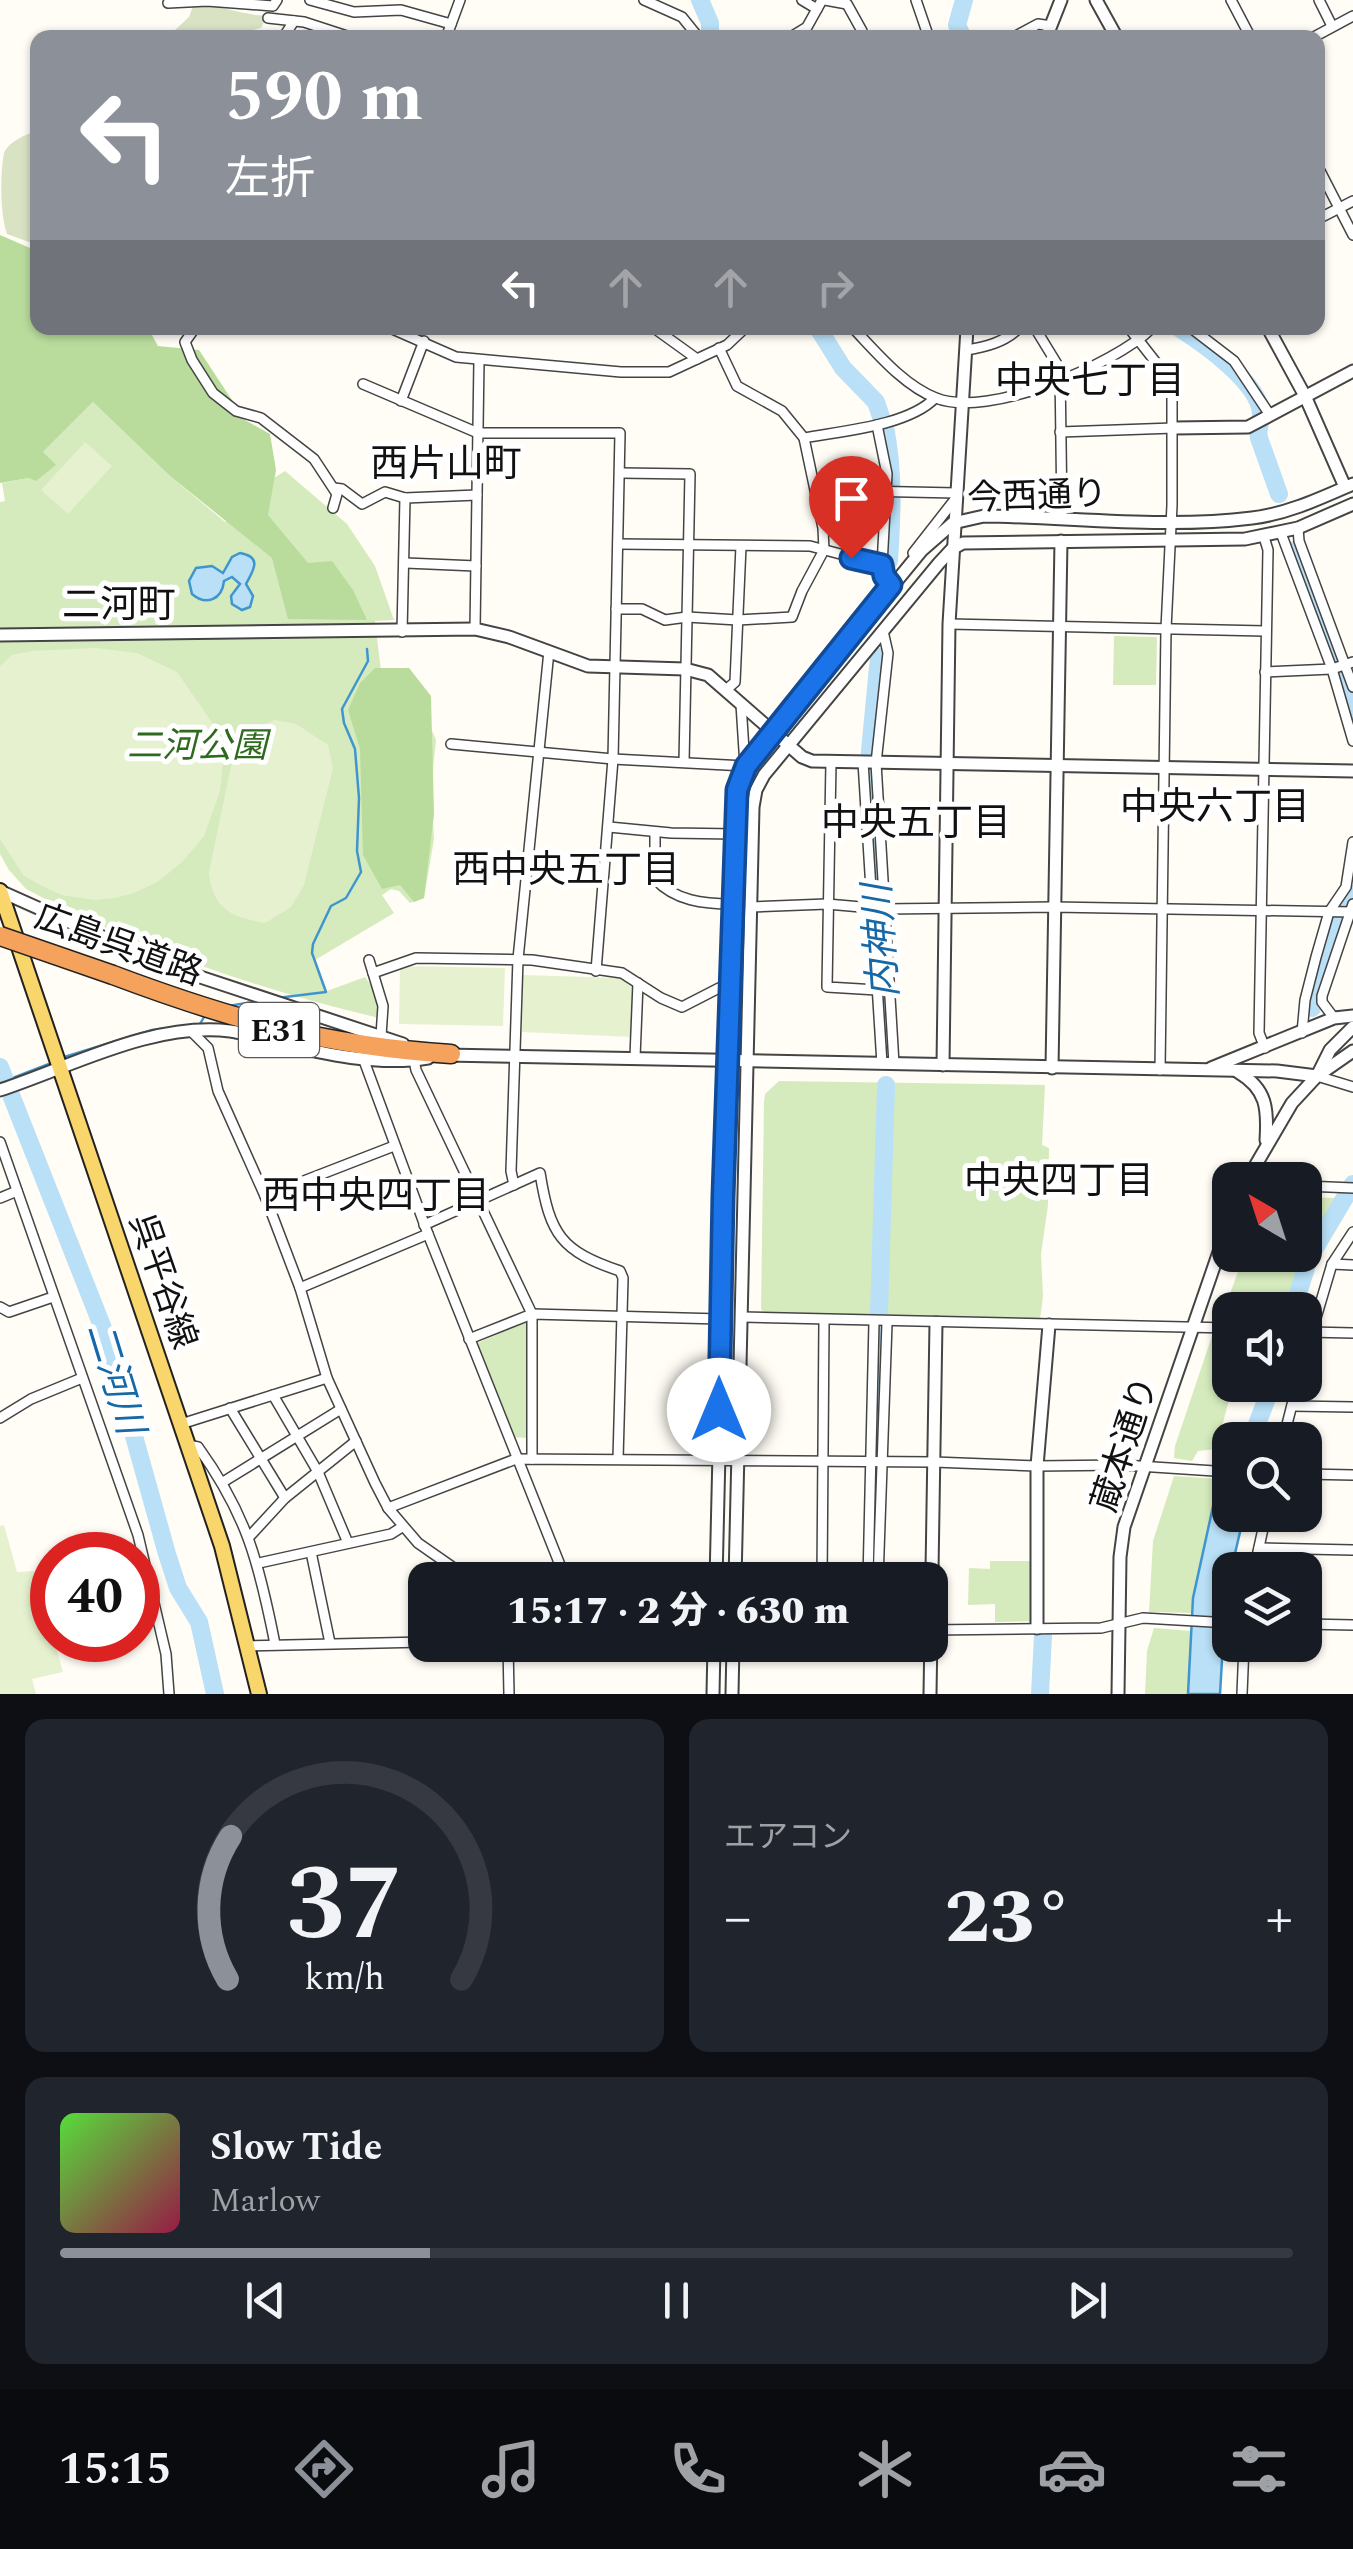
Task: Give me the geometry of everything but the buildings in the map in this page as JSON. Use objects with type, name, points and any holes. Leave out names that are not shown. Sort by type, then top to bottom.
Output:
[{"type":"highway","name":"広島呉道路","points":[[0,936],[194,1006],[321,1040],[391,1051],[451,1054]]},
{"type":"main road","name":"呉平谷線","points":[[0,891],[53,1072],[222,1546],[258,1694]]},
{"type":"street","points":[[168,3],[207,0],[273,6],[276,0]]},
{"type":"street","points":[[310,0],[354,12],[401,10],[451,24]]},
{"type":"street","points":[[449,30],[460,0]]},
{"type":"street","points":[[644,0],[682,17],[693,30]]},
{"type":"street","points":[[802,0],[847,4],[861,30]]},
{"type":"street","points":[[916,0],[927,30]]},
{"type":"street","points":[[1049,30],[1061,0]]},
{"type":"street","points":[[1096,0],[1113,30]]},
{"type":"street","points":[[1231,0],[1246,30]]},
{"type":"street","points":[[1320,0],[1332,26]]},
{"type":"street","points":[[802,30],[821,3]]},
{"type":"street","points":[[1325,30],[1353,15]]},
{"type":"street","points":[[268,18],[325,30]]},
{"type":"street","points":[[288,30],[294,21]]},
{"type":"street","points":[[1325,181],[1353,235]]},
{"type":"street","points":[[1325,215],[1353,201]]},
{"type":"street","points":[[188,335],[186,342],[192,360],[213,392],[236,411],[261,418],[314,459],[338,498],[333,508]]},
{"type":"street","points":[[408,335],[452,356],[621,372],[669,372],[719,348],[736,335]]},
{"type":"street","points":[[664,335],[698,358]]},
{"type":"street","points":[[861,335],[912,383],[935,398],[962,402],[998,402],[1060,379],[1143,335]]},
{"type":"street","points":[[944,1065],[949,624],[967,335]]},
{"type":"street","points":[[966,350],[1012,335]]},
{"type":"street","points":[[1039,335],[1060,369],[1062,517]]},
{"type":"street","points":[[1135,335],[1172,383],[1174,428],[1166,629],[1160,1070]]},
{"type":"street","points":[[1200,335],[1234,360],[1270,415]]},
{"type":"street","points":[[1272,335],[1349,486],[1353,505]]},
{"type":"street","points":[[401,401],[424,341]]},
{"type":"street","points":[[616,609],[642,609],[665,620],[792,617],[824,550],[804,438],[782,410],[737,386],[719,348]]},
{"type":"street","points":[[475,630],[479,360]]},
{"type":"street","points":[[1060,432],[1248,427],[1353,371]]},
{"type":"street","points":[[363,384],[478,433],[620,433],[613,759],[596,970]]},
{"type":"street","points":[[804,438],[877,425],[928,405],[935,398]]},
{"type":"street","points":[[877,425],[891,492],[882,565],[891,585],[956,496]]},
{"type":"street","points":[[620,473],[690,474],[684,762]]},
{"type":"street","name":"今西通り","points":[[716,1562],[734,834],[737,790],[746,766],[891,585],[953,523],[984,516],[1172,521],[1254,518],[1294,508],[1349,486]]},
{"type":"street","points":[[334,488],[342,489],[362,504],[385,492],[405,498],[477,495]]},
{"type":"street","points":[[815,490],[956,496]]},
{"type":"street","points":[[402,632],[405,498]]},
{"type":"street","name":"今西通り","points":[[736,1562],[756,790],[787,745],[882,630],[952,549],[964,543],[1264,537],[1298,528],[1353,505]]},
{"type":"street","points":[[1298,528],[1299,541],[1350,664],[1353,688]]},
{"type":"street","points":[[1281,533],[1332,670],[1353,742]]},
{"type":"street","points":[[1264,537],[1268,550],[1259,1033],[1264,1048]]},
{"type":"street","points":[[1052,1068],[1061,541]]},
{"type":"street","points":[[618,544],[810,546],[882,565]]},
{"type":"street","points":[[727,690],[735,682],[740,546]]},
{"type":"street","points":[[406,564],[476,566]]},
{"type":"street","points":[[949,624],[1265,631]]},
{"type":"street","points":[[0,634],[475,630],[588,666],[685,668],[708,675],[802,757],[832,762],[1353,771]]},
{"type":"street","points":[[882,630],[888,652],[870,762],[888,1064]]},
{"type":"street","points":[[514,1184],[511,1171],[518,959],[548,651]]},
{"type":"street","points":[[1265,672],[1332,670],[1350,664]]},
{"type":"street","points":[[451,744],[538,754],[746,766],[742,704]]},
{"type":"street","points":[[832,762],[827,987],[877,990]]},
{"type":"street","points":[[609,827],[734,834]]},
{"type":"street","points":[[656,832],[655,879],[660,885],[697,904],[732,904]]},
{"type":"street","points":[[1302,1034],[1305,1000],[1329,912],[1346,887],[1353,842]]},
{"type":"street","points":[[0,891],[185,972],[402,1044],[516,1056]]},
{"type":"street","points":[[751,907],[827,904],[878,909],[1352,910],[1322,996],[1334,1018]]},
{"type":"street","points":[[878,909],[877,990],[888,1064]]},
{"type":"street","points":[[374,973],[416,958],[518,959],[622,974],[682,1006],[719,988],[729,988]]},
{"type":"street","points":[[369,960],[383,1006],[381,1036]]},
{"type":"street","points":[[635,1057],[638,983]]},
{"type":"street","points":[[1202,1072],[1334,1018],[1353,1016]]},
{"type":"street","points":[[1258,1162],[1292,1103],[1316,1076],[1330,1050],[1353,1027]]},
{"type":"street","points":[[190,1030],[208,1048],[218,1091],[300,1288],[326,1378],[388,1508],[402,1527],[442,1562]]},
{"type":"street","points":[[0,1090],[158,1036],[190,1030],[229,1031],[317,1052],[363,1058],[414,1060],[451,1054],[1277,1072],[1316,1076],[1353,1087]]},
{"type":"street","points":[[1316,1076],[1353,1051]]},
{"type":"street","points":[[363,1058],[426,1229],[559,1562]]},
{"type":"street","points":[[414,1060],[532,1314],[532,1459]]},
{"type":"street","points":[[1238,1072],[1260,1090],[1268,1107],[1266,1144]]},
{"type":"street","points":[[0,1142],[144,1558],[166,1654],[169,1694]]},
{"type":"street","points":[[264,1196],[394,1146]]},
{"type":"street","points":[[300,1288],[540,1173],[553,1225],[569,1248],[584,1259],[620,1271],[618,1460]]},
{"type":"street","points":[[1322,1187],[1348,1188]]},
{"type":"street","points":[[0,1198],[17,1190]]},
{"type":"street","points":[[1322,1292],[1332,1264],[1353,1232]]},
{"type":"street","points":[[1332,1264],[1353,1265]]},
{"type":"street","name":"蔵本通り","points":[[1118,1694],[1124,1527],[1212,1271]]},
{"type":"street","points":[[0,1307],[9,1312],[53,1297]]},
{"type":"street","points":[[469,1339],[532,1314],[720,1319]]},
{"type":"street","points":[[742,1317],[1212,1328]]},
{"type":"street","points":[[822,1562],[824,1321]]},
{"type":"street","points":[[874,1322],[878,1562]]},
{"type":"street","points":[[869,1562],[887,1322]]},
{"type":"street","points":[[932,1562],[936,1323]]},
{"type":"street","points":[[1036,1628],[1038,1466],[1049,1325]]},
{"type":"street","points":[[1322,1332],[1353,1333]]},
{"type":"street","points":[[0,1418],[31,1399],[82,1378]]},
{"type":"street","points":[[181,1424],[326,1378]]},
{"type":"street","points":[[273,1394],[318,1472],[348,1543]]},
{"type":"street","points":[[1288,1422],[1293,1402]]},
{"type":"street","points":[[1292,1406],[1353,1407]]},
{"type":"street","points":[[230,1408],[285,1498]]},
{"type":"street","points":[[223,1482],[341,1409]]},
{"type":"street","points":[[249,1537],[285,1498],[356,1441]]},
{"type":"street","points":[[188,1445],[198,1446],[223,1482],[249,1537],[259,1563],[274,1644]]},
{"type":"street","points":[[388,1508],[516,1459],[934,1462],[1212,1471]]},
{"type":"street","points":[[1322,1474],[1353,1474]]},
{"type":"street","points":[[259,1563],[391,1534],[402,1527]]},
{"type":"street","points":[[1257,1552],[1262,1532]]},
{"type":"street","points":[[1258,1548],[1353,1550]]},
{"type":"street","points":[[311,1552],[330,1643]]},
{"type":"street","points":[[948,1630],[1100,1628],[1143,1618],[1212,1623]]},
{"type":"street","points":[[1322,1624],[1353,1625]]},
{"type":"street","points":[[247,1646],[408,1642]]},
{"type":"street","points":[[508,1662],[509,1694]]},
{"type":"street","points":[[713,1694],[714,1662]]},
{"type":"street","points":[[732,1694],[733,1662]]},
{"type":"street","points":[[930,1662],[930,1694]]},
{"type":"street","points":[[1242,1694],[1243,1662]]},
{"type":"green space","points":[[193,6],[267,16],[261,28],[253,30],[175,30],[189,17]]},
{"type":"green space","points":[[30,133],[30,242],[7,234],[3,216],[4,153]]},
{"type":"green space","points":[[0,235],[30,248],[30,335],[152,335],[158,346],[199,350],[245,420],[270,434],[276,470],[268,515],[308,563],[332,561],[353,590],[367,620],[288,619],[272,558],[170,476],[93,402],[43,452],[56,465],[36,481],[29,478],[0,483]]},
{"type":"green space","name":"二河公園","points":[[93,402],[225,522],[263,485],[285,471],[347,524],[375,566],[394,620],[375,621],[381,671],[424,712],[436,740],[431,788],[434,839],[424,898],[410,903],[399,891],[391,889],[382,895],[394,913],[315,960],[327,991],[365,977],[375,991],[379,1018],[243,980],[111,930],[26,889],[0,854],[0,502],[5,501],[2,483],[29,478],[55,466],[42,453]]},
{"type":"green space","points":[[85,442],[112,466],[68,514],[41,490]]},
{"type":"green space","points":[[1114,636],[1157,637],[1156,685],[1113,685]]},
{"type":"green space","points":[[95,648],[137,653],[177,672],[218,731],[223,761],[220,791],[204,836],[183,861],[159,881],[134,893],[94,900],[62,895],[24,876],[0,839],[0,666],[12,655],[32,651]]},
{"type":"green space","points":[[375,668],[409,668],[431,696],[434,814],[424,898],[414,902],[400,885],[382,889],[363,855],[360,749],[348,710],[360,683]]},
{"type":"green space","points":[[274,720],[296,724],[328,745],[333,768],[304,885],[291,907],[265,923],[226,910],[215,895],[209,872],[234,752],[246,734]]},
{"type":"green space","points":[[400,966],[505,968],[503,1026],[399,1024]]},
{"type":"green space","points":[[523,975],[621,978],[633,988],[631,1037],[522,1032]]},
{"type":"green space","points":[[779,1081],[1045,1085],[1042,1145],[1049,1148],[1048,1205],[1041,1254],[1040,1320],[766,1315],[761,1309],[764,1102],[765,1094]]},
{"type":"green space","points":[[1322,1198],[1337,1198],[1322,1223]]},
{"type":"green space","points":[[1238,1272],[1297,1272],[1291,1292],[1231,1292]]},
{"type":"green space","points":[[527,1322],[527,1438],[512,1437],[477,1343]]},
{"type":"green space","points":[[1212,1336],[1212,1402],[1228,1402],[1223,1422],[1212,1422],[1212,1449],[1198,1451],[1192,1461],[1174,1458]]},
{"type":"green space","points":[[1174,1476],[1212,1479],[1212,1514],[1192,1613],[1149,1612],[1153,1541]]},
{"type":"green space","points":[[4,1525],[17,1572],[30,1571],[30,1662],[60,1662],[63,1672],[32,1679],[36,1694],[0,1694],[0,1526]]},
{"type":"green space","points":[[990,1561],[1033,1561],[1033,1621],[995,1622],[995,1604],[968,1605],[969,1568],[990,1569]]},
{"type":"green space","points":[[1154,1628],[1191,1631],[1188,1694],[1145,1694],[1147,1651]]},
{"type":"water","points":[[240,553],[254,561],[246,584],[253,596],[250,607],[242,610],[232,604],[231,596],[240,584],[232,577],[224,581],[217,597],[203,600],[192,594],[189,581],[196,568],[212,566],[223,573],[232,557]]},
{"type":"water","points":[[1212,1511],[1212,1532],[1240,1532],[1235,1552],[1212,1552],[1212,1662],[1222,1662],[1220,1694],[1188,1694],[1193,1598]]},
{"type":"waterway","name":"内神川","points":[[700,0],[710,30]]},
{"type":"waterway","points":[[959,30],[957,25],[964,0]]},
{"type":"waterway","name":"内神川","points":[[822,335],[843,368],[876,402],[881,417]]},
{"type":"waterway","points":[[1190,335],[1229,365],[1258,402],[1259,438],[1279,494]]},
{"type":"waterway","name":"内神川","points":[[885,427],[891,477],[889,561]]},
{"type":"waterway","points":[[1295,550],[1353,720]]},
{"type":"waterway","points":[[277,998],[326,992],[312,953],[313,944],[331,906],[346,898],[361,872],[355,749],[342,709],[368,661],[367,649]]},
{"type":"waterway","name":"内神川","points":[[879,657],[868,772],[887,1045]]},
{"type":"waterway","points":[[1312,1008],[1324,964],[1353,894]]},
{"type":"waterway","points":[[228,1006],[259,1001]]},
{"type":"waterway","points":[[61,1058],[152,1030],[200,1024],[204,1017]]},
{"type":"waterway","points":[[5,1081],[54,1062]]},
{"type":"waterway","name":"二河川","points":[[0,1067],[106,1336],[178,1588],[199,1622],[215,1694]]},
{"type":"waterway","name":"内神川","points":[[879,1314],[886,1085]]},
{"type":"waterway","points":[[1299,1292],[1309,1258],[1353,1184]]},
{"type":"waterway","name":"内神川","points":[[877,1450],[881,1328]]},
{"type":"waterway","points":[[1258,1422],[1266,1402]]},
{"type":"waterway","name":"内神川","points":[[873,1562],[876,1470]]},
{"type":"waterway","name":"内神川","points":[[1040,1694],[1043,1636]]},
{"type":"district","name":"中央七丁目","points":[[1090,380]]},
{"type":"district","name":"西片山町","points":[[446,463]]},
{"type":"district","name":"二河町","points":[[119,604]]},
{"type":"district","name":"中央六丁目","points":[[1215,806]]},
{"type":"district","name":"中央五丁目","points":[[916,822]]},
{"type":"district","name":"西中央五丁目","points":[[566,869]]},
{"type":"district","name":"中央四丁目","points":[[1059,1180]]},
{"type":"district","name":"西中央四丁目","points":[[376,1195]]},
{"type":"route","points":[[719,1410],[737,790],[746,766],[891,585],[882,565],[851,558]]}]
